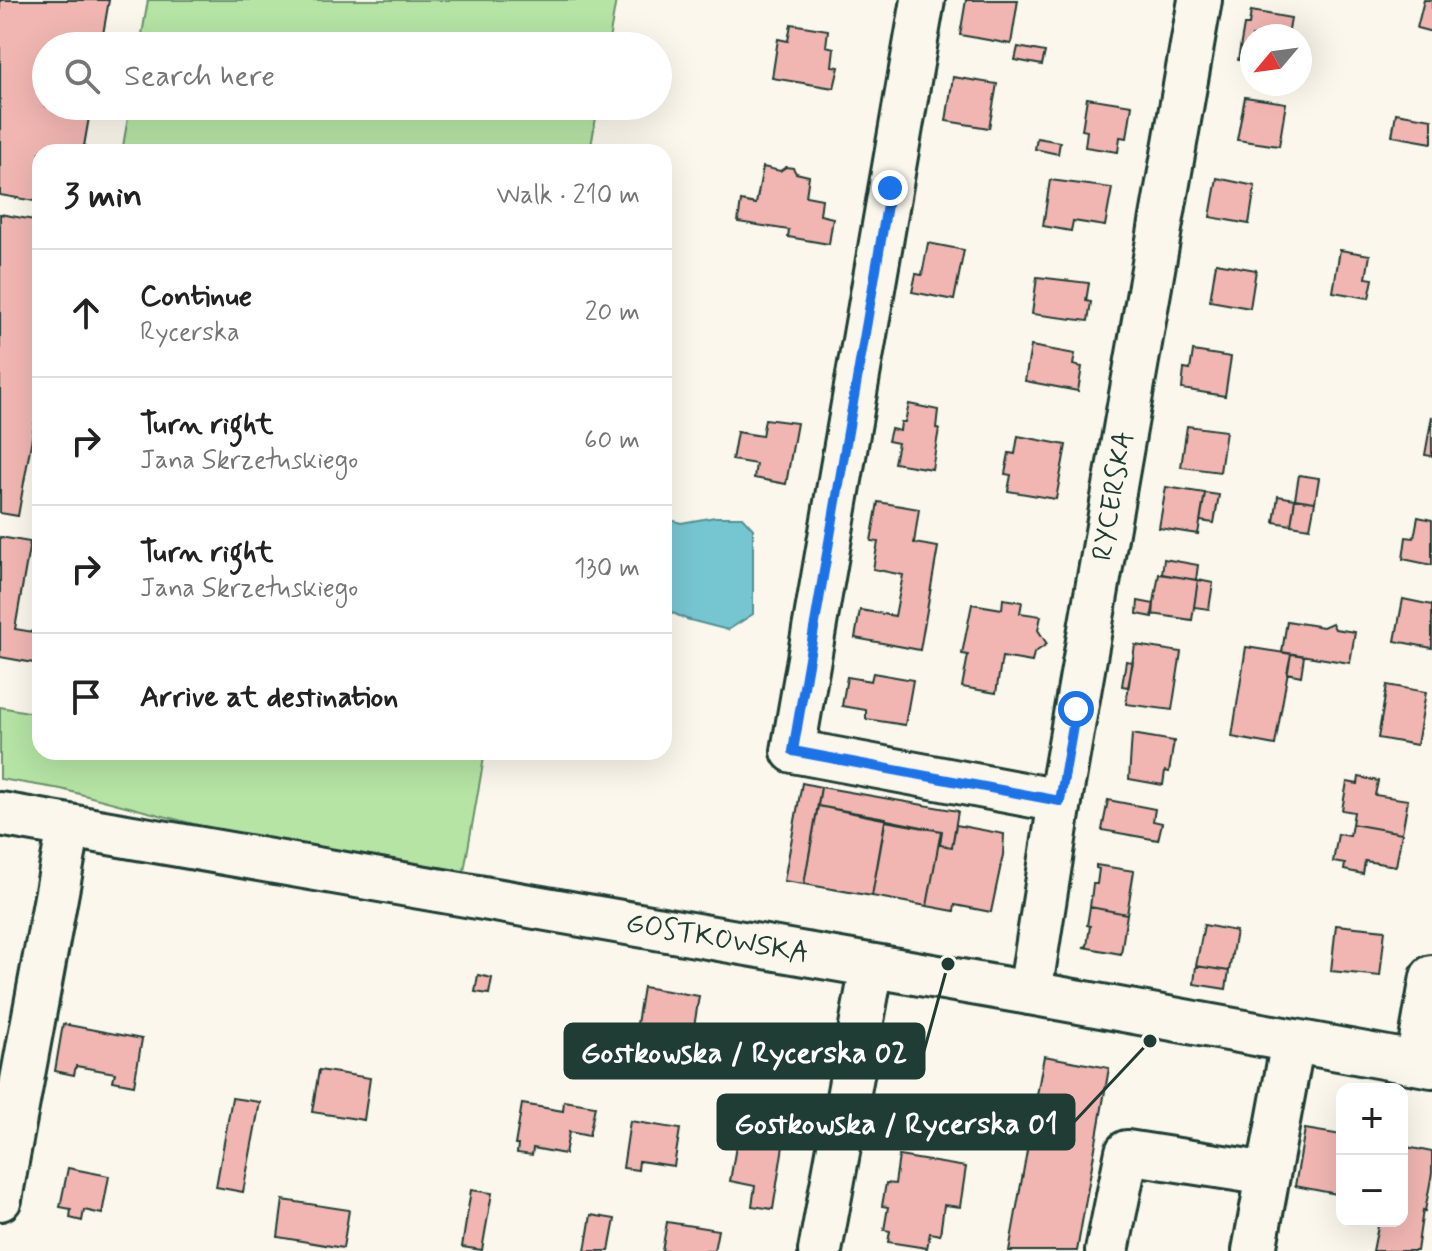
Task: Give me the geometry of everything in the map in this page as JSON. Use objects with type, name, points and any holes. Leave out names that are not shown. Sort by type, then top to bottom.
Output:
[{"type":"street","points":[[923,0],[793,751],[1060,801]]},
{"type":"street","name":"RYCERSKA","points":[[1030,993],[1060,801],[1200,0]]},
{"type":"street","name":"GOSTKOWSKA","points":[[0,814],[1030,993],[1424,1065]]},
{"type":"street","points":[[0,1199],[69,827]]},
{"type":"street","points":[[820,1251],[872,966]]},
{"type":"street","points":[[1424,1065],[1432,977]]},
{"type":"street","points":[[1254,1251],[1293,1041]]},
{"type":"street","points":[[1107,1251],[1127,1152],[1268,1174]]},
{"type":"green space","points":[[148,0],[616,0],[610,32],[142,32]]},
{"type":"green space","points":[[128,120],[596,120],[591,144],[123,144]]},
{"type":"green space","points":[[0,707],[32,713],[32,760],[484,760],[460,894],[61,789],[0,779]]},
{"type":"water","points":[[715,517],[742,517],[753,529],[753,614],[728,630],[672,613],[672,520],[681,523]]},
{"type":"building","points":[[0,0],[109,0],[103,32],[32,32],[32,120],[89,120],[84,144],[32,144],[32,201],[0,195]]},
{"type":"building","points":[[966,0],[1018,0],[1011,44],[960,35]]},
{"type":"building","points":[[1424,0],[1432,0],[1432,32],[1417,28]]},
{"type":"building","points":[[1251,11],[1291,18],[1290,24],[1249,24]]},
{"type":"building","points":[[791,24],[828,30],[826,46],[834,48],[832,66],[839,67],[834,88],[772,78],[778,39],[788,41]]},
{"type":"building","points":[[1018,47],[1045,52],[1042,65],[1015,60]]},
{"type":"building","points":[[953,77],[997,84],[989,128],[946,121]]},
{"type":"building","points":[[1245,97],[1286,103],[1279,146],[1237,140]]},
{"type":"building","points":[[1087,98],[1132,105],[1127,138],[1120,137],[1118,152],[1085,147],[1087,131],[1082,130]]},
{"type":"building","points":[[1396,113],[1432,119],[1432,143],[1392,136]]},
{"type":"building","points":[[1037,138],[1060,142],[1058,154],[1035,149]]},
{"type":"building","points":[[763,167],[780,171],[786,167],[793,168],[796,173],[809,176],[806,196],[822,199],[820,215],[833,218],[829,244],[788,237],[789,230],[738,222],[741,201],[756,204]]},
{"type":"building","points":[[1217,178],[1255,186],[1249,224],[1210,217]]},
{"type":"building","points":[[1050,180],[1112,188],[1105,226],[1073,221],[1071,231],[1043,226]]},
{"type":"building","points":[[0,214],[32,220],[32,438],[18,516],[0,513]]},
{"type":"building","points":[[928,243],[964,250],[954,300],[912,292],[916,274],[922,275]]},
{"type":"building","points":[[1340,250],[1370,255],[1366,278],[1373,279],[1369,298],[1333,292]]},
{"type":"building","points":[[1216,263],[1256,270],[1250,308],[1210,301]]},
{"type":"building","points":[[1037,277],[1089,283],[1086,301],[1091,302],[1088,321],[1032,314]]},
{"type":"building","points":[[1031,346],[1075,354],[1073,365],[1082,367],[1078,391],[1025,381]]},
{"type":"building","points":[[1193,351],[1231,357],[1225,396],[1182,389],[1184,369],[1190,370]]},
{"type":"building","points":[[909,404],[938,410],[936,428],[939,429],[932,469],[894,463],[898,443],[888,441],[891,429],[900,431]]},
{"type":"building","points":[[1432,416],[1432,456],[1425,455]]},
{"type":"building","points":[[765,419],[797,423],[786,484],[754,478],[756,464],[732,460],[737,432],[762,436]]},
{"type":"building","points":[[1187,426],[1226,431],[1220,472],[1181,467]]},
{"type":"building","points":[[1018,436],[1066,445],[1056,499],[1008,491],[1011,475],[1005,474],[1009,453],[1015,454]]},
{"type":"building","points":[[1299,475],[1319,478],[1315,502],[1295,499]]},
{"type":"building","points":[[1166,487],[1205,493],[1198,534],[1159,528]]},
{"type":"building","points":[[1205,493],[1219,495],[1214,523],[1200,521]]},
{"type":"building","points":[[1278,496],[1295,499],[1291,525],[1274,522]]},
{"type":"building","points":[[1295,499],[1315,502],[1310,528],[1291,525]]},
{"type":"building","points":[[878,502],[919,509],[914,543],[938,547],[920,650],[855,638],[860,610],[895,616],[903,575],[873,569],[878,542],[871,541]]},
{"type":"building","points":[[1418,517],[1432,520],[1432,565],[1403,559],[1406,537],[1414,538]]},
{"type":"building","points":[[0,537],[30,542],[15,629],[32,632],[32,663],[0,657]]},
{"type":"building","points":[[1164,559],[1198,565],[1196,580],[1162,574]]},
{"type":"building","points":[[1159,574],[1198,580],[1192,620],[1152,614]]},
{"type":"building","points":[[1198,580],[1213,583],[1209,609],[1194,607]]},
{"type":"building","points":[[1003,599],[1022,602],[1020,613],[1041,616],[1038,630],[1047,644],[1034,653],[1032,662],[1002,657],[996,693],[962,687],[968,655],[962,654],[972,604],[1002,609]]},
{"type":"building","points":[[1403,599],[1432,605],[1432,648],[1395,641]]},
{"type":"building","points":[[1138,601],[1154,604],[1153,617],[1137,614]]},
{"type":"building","points":[[1287,621],[1323,627],[1332,623],[1335,629],[1355,632],[1350,663],[1282,652]]},
{"type":"building","points":[[1135,645],[1181,652],[1172,710],[1126,704]]},
{"type":"building","points":[[1246,647],[1291,654],[1275,745],[1232,737]]},
{"type":"building","points":[[1291,654],[1304,656],[1301,676],[1287,673]]},
{"type":"building","points":[[1126,661],[1133,662],[1128,687],[1122,686]]},
{"type":"building","points":[[873,673],[913,680],[905,725],[866,719],[866,710],[842,706],[847,677],[871,681]]},
{"type":"building","points":[[1387,685],[1426,692],[1417,745],[1378,738]]},
{"type":"building","points":[[1132,734],[1174,741],[1169,772],[1165,771],[1163,785],[1129,779]]},
{"type":"building","points":[[1359,777],[1378,781],[1375,795],[1408,800],[1402,833],[1352,824],[1354,812],[1342,810],[1347,782],[1358,784]]},
{"type":"building","points":[[802,783],[821,787],[804,884],[784,881]]},
{"type":"building","points":[[821,787],[958,811],[952,847],[940,845],[942,831],[818,806]]},
{"type":"building","points":[[1108,800],[1155,809],[1153,821],[1162,823],[1158,840],[1102,830]]},
{"type":"building","points":[[818,806],[886,818],[872,896],[804,884]]},
{"type":"building","points":[[885,821],[941,831],[927,906],[872,896]]},
{"type":"building","points":[[1352,824],[1402,833],[1396,866],[1365,861],[1363,874],[1344,870],[1345,864],[1333,862],[1338,834],[1350,836]]},
{"type":"building","points":[[956,825],[1004,834],[1003,855],[991,912],[955,905],[954,911],[927,906],[941,831],[940,845],[952,847]]},
{"type":"building","points":[[1096,865],[1134,871],[1127,914],[1090,907],[1093,884],[1097,884],[1099,869]]},
{"type":"building","points":[[1090,907],[1127,914],[1121,954],[1083,947],[1087,946]]},
{"type":"building","points":[[1204,925],[1236,931],[1229,971],[1196,966]]},
{"type":"building","points":[[1336,925],[1385,930],[1380,976],[1331,971]]},
{"type":"building","points":[[1196,966],[1229,971],[1226,989],[1194,984]]},
{"type":"building","points":[[478,975],[492,978],[489,994],[475,992]]},
{"type":"building","points":[[643,987],[699,996],[690,1052],[634,1042]]},
{"type":"building","points":[[63,1024],[142,1039],[134,1085],[113,1081],[115,1073],[76,1066],[74,1075],[55,1071]]},
{"type":"building","points":[[1044,1056],[1109,1068],[1077,1251],[1009,1251]]},
{"type":"building","points":[[319,1070],[370,1078],[364,1120],[312,1112]]},
{"type":"building","points":[[232,1098],[260,1102],[243,1192],[216,1187]]},
{"type":"building","points":[[564,1101],[595,1106],[589,1136],[569,1132],[565,1154],[533,1148],[532,1155],[517,1153],[518,1145],[515,1145],[522,1104],[563,1111]]},
{"type":"building","points":[[630,1121],[680,1129],[674,1166],[639,1161],[638,1170],[623,1168]]},
{"type":"building","points":[[739,1129],[752,1131],[751,1140],[783,1146],[773,1209],[752,1206],[755,1186],[730,1181]]},
{"type":"building","points":[[1305,1129],[1336,1134],[1336,1194],[1295,1186]]},
{"type":"building","points":[[1408,1147],[1432,1152],[1432,1173],[1417,1251],[1373,1251],[1378,1227],[1408,1227]]},
{"type":"building","points":[[899,1156],[966,1167],[960,1207],[944,1205],[940,1235],[930,1233],[927,1248],[888,1242],[890,1231],[884,1230],[888,1207],[882,1206],[886,1183],[895,1184]]},
{"type":"building","points":[[68,1168],[109,1176],[102,1214],[84,1210],[82,1221],[70,1218],[71,1209],[60,1207]]},
{"type":"building","points":[[471,1190],[492,1193],[482,1250],[462,1247]]},
{"type":"building","points":[[283,1200],[349,1210],[343,1248],[278,1237]]},
{"type":"building","points":[[591,1215],[615,1219],[609,1251],[585,1251]]},
{"type":"building","points":[[667,1222],[718,1230],[714,1251],[662,1251]]},
{"type":"place","name":"Gostkowska / Rycerska 02","points":[[948,964]]},
{"type":"place","name":"Gostkowska / Rycerska 01","points":[[1150,1041]]},
{"type":"route","points":[[890,188],[793,751],[1060,801],[1076,709]]}]
